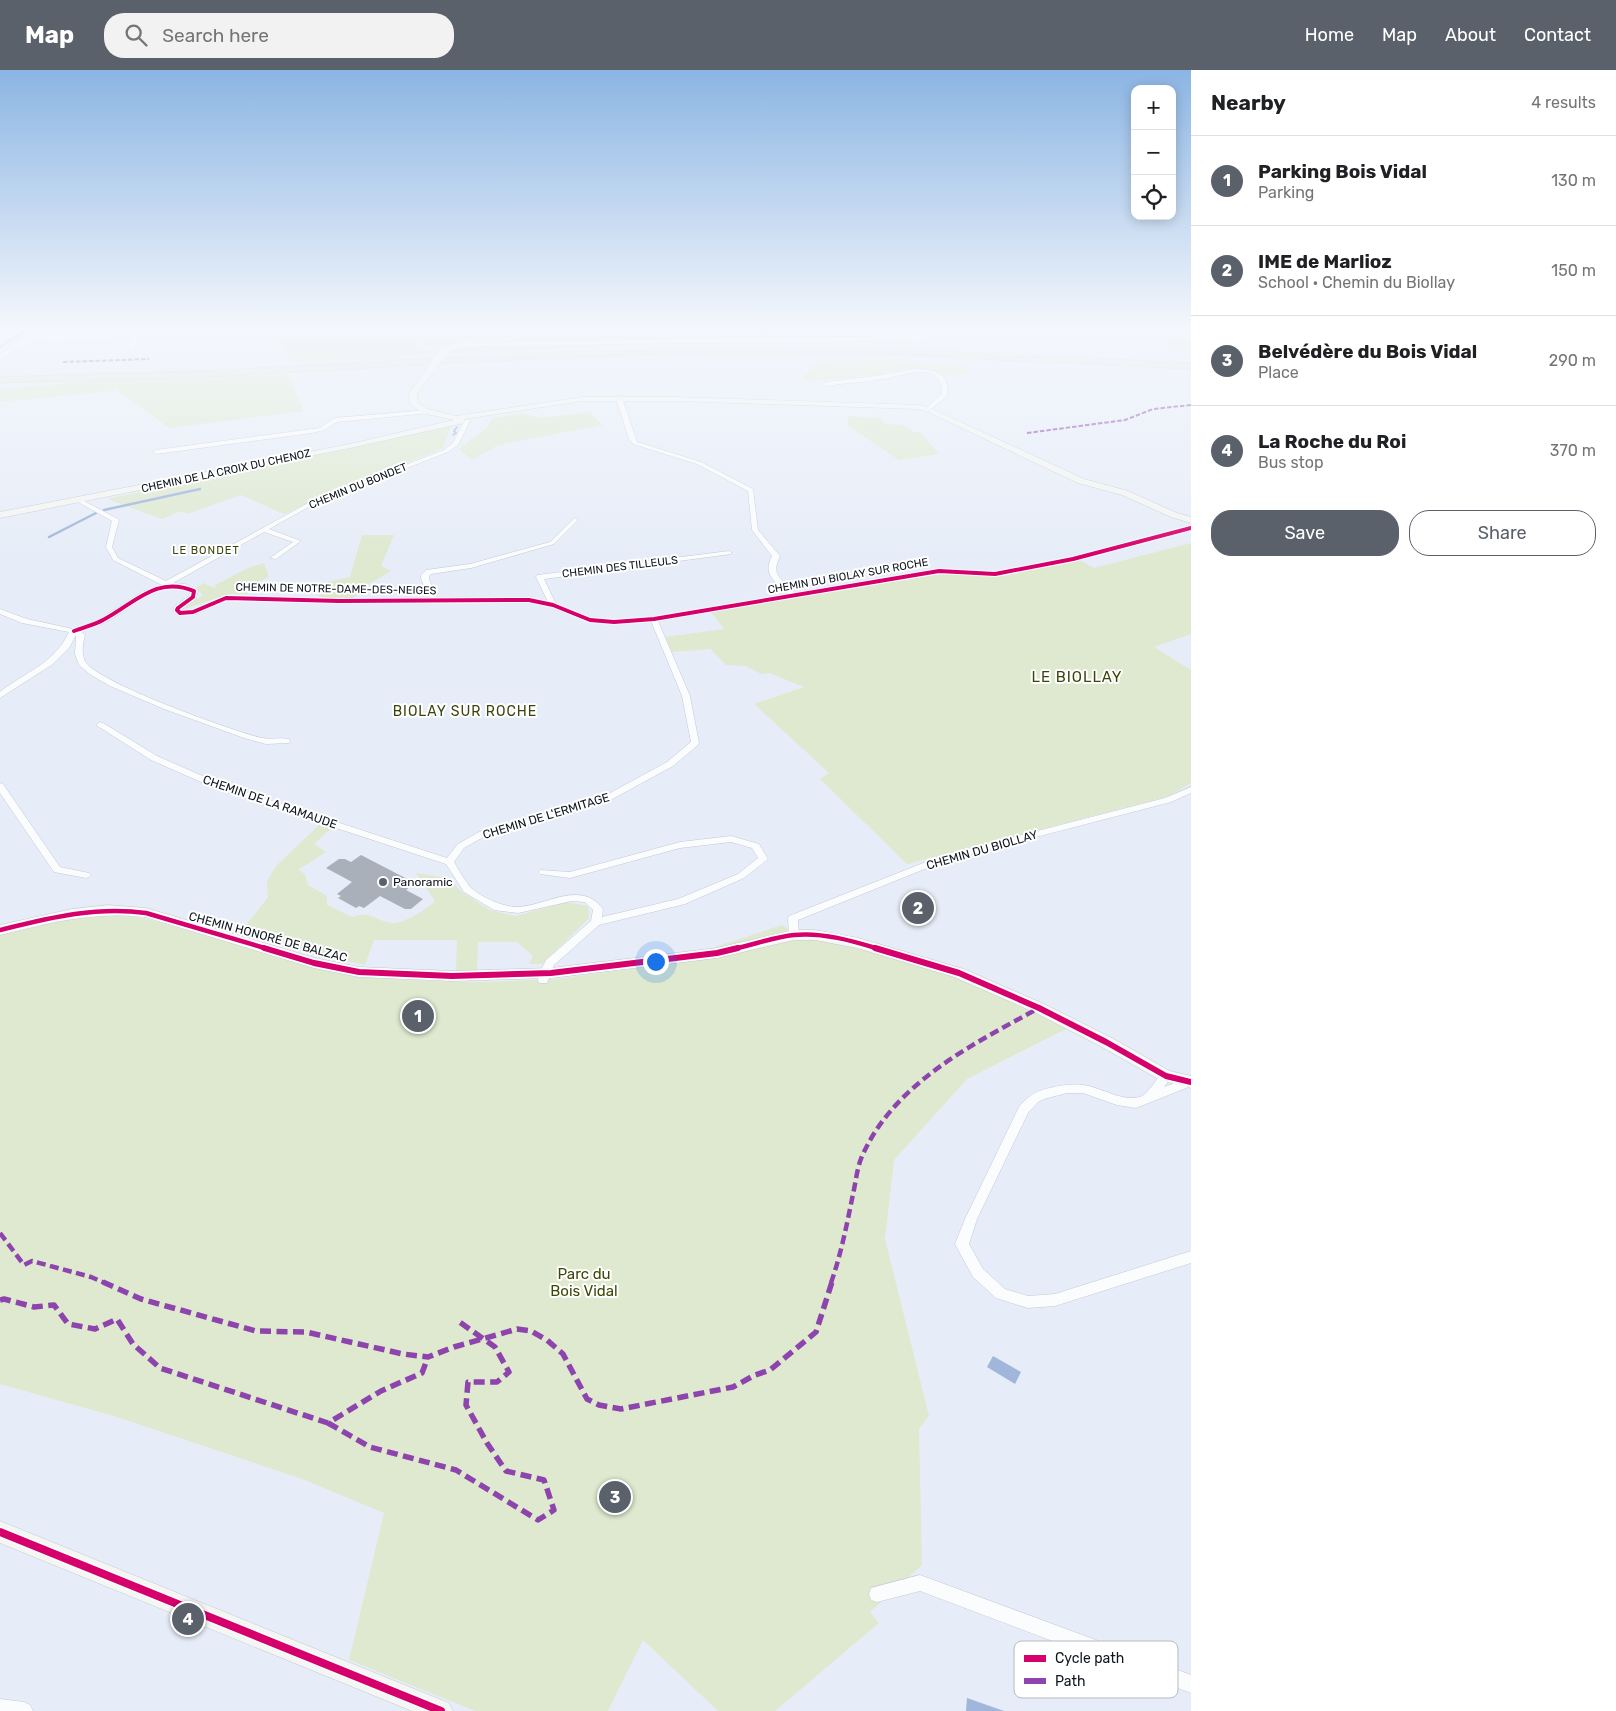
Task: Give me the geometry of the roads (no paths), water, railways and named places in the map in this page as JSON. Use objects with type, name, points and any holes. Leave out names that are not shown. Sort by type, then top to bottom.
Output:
[{"type":"street","points":[[414,403],[418,408],[428,412],[462,419]]},
{"type":"street","name":"CHEMIN DE LA CROIX DU CHENOZ","points":[[0,516],[80,501],[462,419],[561,403]]},
{"type":"street","points":[[620,403],[635,443],[699,463],[751,490],[755,530],[776,556],[771,566],[772,573],[794,595]]},
{"type":"street","name":"CHEMIN DE LA CROIX DU CHENOZ","points":[[784,403],[908,406],[928,409],[1081,481],[1125,493],[1189,519]]},
{"type":"street","points":[[928,409],[936,403]]},
{"type":"street","points":[[156,452],[312,431],[322,429],[334,420],[428,412]]},
{"type":"street","name":"CHEMIN DU BONDET","points":[[166,584],[312,503],[446,451],[456,444],[462,419]]},
{"type":"street","points":[[80,501],[116,520],[109,547],[115,559],[166,584]]},
{"type":"street","points":[[435,601],[424,575],[429,572],[471,566],[552,543],[575,520]]},
{"type":"street","name":"CHEMIN DU BIOLAY SUR ROCHE","points":[[654,619],[939,571],[995,574],[1073,560],[1191,528]]},
{"type":"street","points":[[264,530],[298,540],[274,558]]},
{"type":"street","name":"CHEMIN DES TILLEULS","points":[[553,605],[540,578],[729,553]]},
{"type":"street","points":[[0,696],[10,687],[45,665],[65,648],[74,631],[102,621],[146,593],[166,584]]},
{"type":"street","name":"CHEMIN DE NOTRE-DAME-DES-NEIGES","points":[[166,584],[194,591],[194,597],[178,608],[177,610],[180,613],[193,612],[226,598],[339,601],[514,599],[541,601],[590,620],[614,622],[654,619]]},
{"type":"street","points":[[0,611],[25,621],[74,631],[81,635],[79,647],[82,664],[89,671],[112,685],[264,741],[286,741]]},
{"type":"street","name":"CHEMIN DE L'ERMITAGE","points":[[449,862],[461,846],[482,834],[604,800],[670,764],[695,743],[686,696],[654,619]]},
{"type":"street","name":"CHEMIN DE LA RAMAUDE","points":[[100,725],[154,758],[220,787],[449,862]]},
{"type":"street","points":[[0,786],[57,870],[86,875]]},
{"type":"street","name":"CHEMIN DU BIOLLAY","points":[[795,934],[793,918],[944,858],[1168,800],[1191,790]]},
{"type":"street","points":[[543,872],[570,875],[680,845],[731,839],[756,846],[763,858],[741,876],[681,902],[596,922],[547,973]]},
{"type":"street","points":[[449,862],[468,890],[498,908],[518,910],[572,898],[588,899],[598,908],[596,922]]},
{"type":"street","name":"CHEMIN HONORÉ DE BALZAC","points":[[0,930],[82,911],[120,909],[146,914],[314,963],[359,972],[452,976],[547,973],[717,953],[795,934],[815,935],[858,943],[960,973],[1039,1008],[1106,1042],[1166,1076],[1189,1082]]},
{"type":"street","points":[[1147,1099],[1166,1076]]},
{"type":"street","points":[[1189,1082],[1136,1103],[1075,1088],[1050,1092],[1034,1099],[1023,1110],[970,1219],[962,1244],[978,1273],[1002,1294],[1028,1302],[1055,1300],[1191,1257]]},
{"type":"street","points":[[0,1532],[441,1711]]},
{"type":"street","points":[[877,1594],[920,1584],[1074,1641]]},
{"type":"street","points":[[1178,1679],[1191,1684]]},
{"type":"street","points":[[0,1708],[24,1711]]},
{"type":"water","points":[[993,1356],[1021,1372],[1015,1384],[987,1367]]},
{"type":"water","points":[[967,1698],[1004,1711],[966,1711]]},
{"type":"waterway","points":[[453,435],[456,433],[454,431],[457,427]]},
{"type":"waterway","points":[[104,510],[200,489]]},
{"type":"waterway","points":[[49,537],[96,513]]},
{"type":"place","name":"Panoramic","points":[[383,882]]},
{"type":"place","name":"IME de Marlioz","points":[[918,908]]},
{"type":"place","name":"Parking Bois Vidal","points":[[418,1016]]},
{"type":"place","name":"Belvédère du Bois Vidal","points":[[615,1497]]},
{"type":"place","name":"La Roche du Roi","points":[[188,1619]]},
{"type":"district","name":"LE BONDET","points":[[206,550]]},
{"type":"district","name":"LE BIOLLAY","points":[[1077,677]]},
{"type":"district","name":"BIOLAY SUR ROCHE","points":[[465,711]]},
{"type":"park label","name":"Parc du Bois Vidal","points":[[584,1282]]}]
